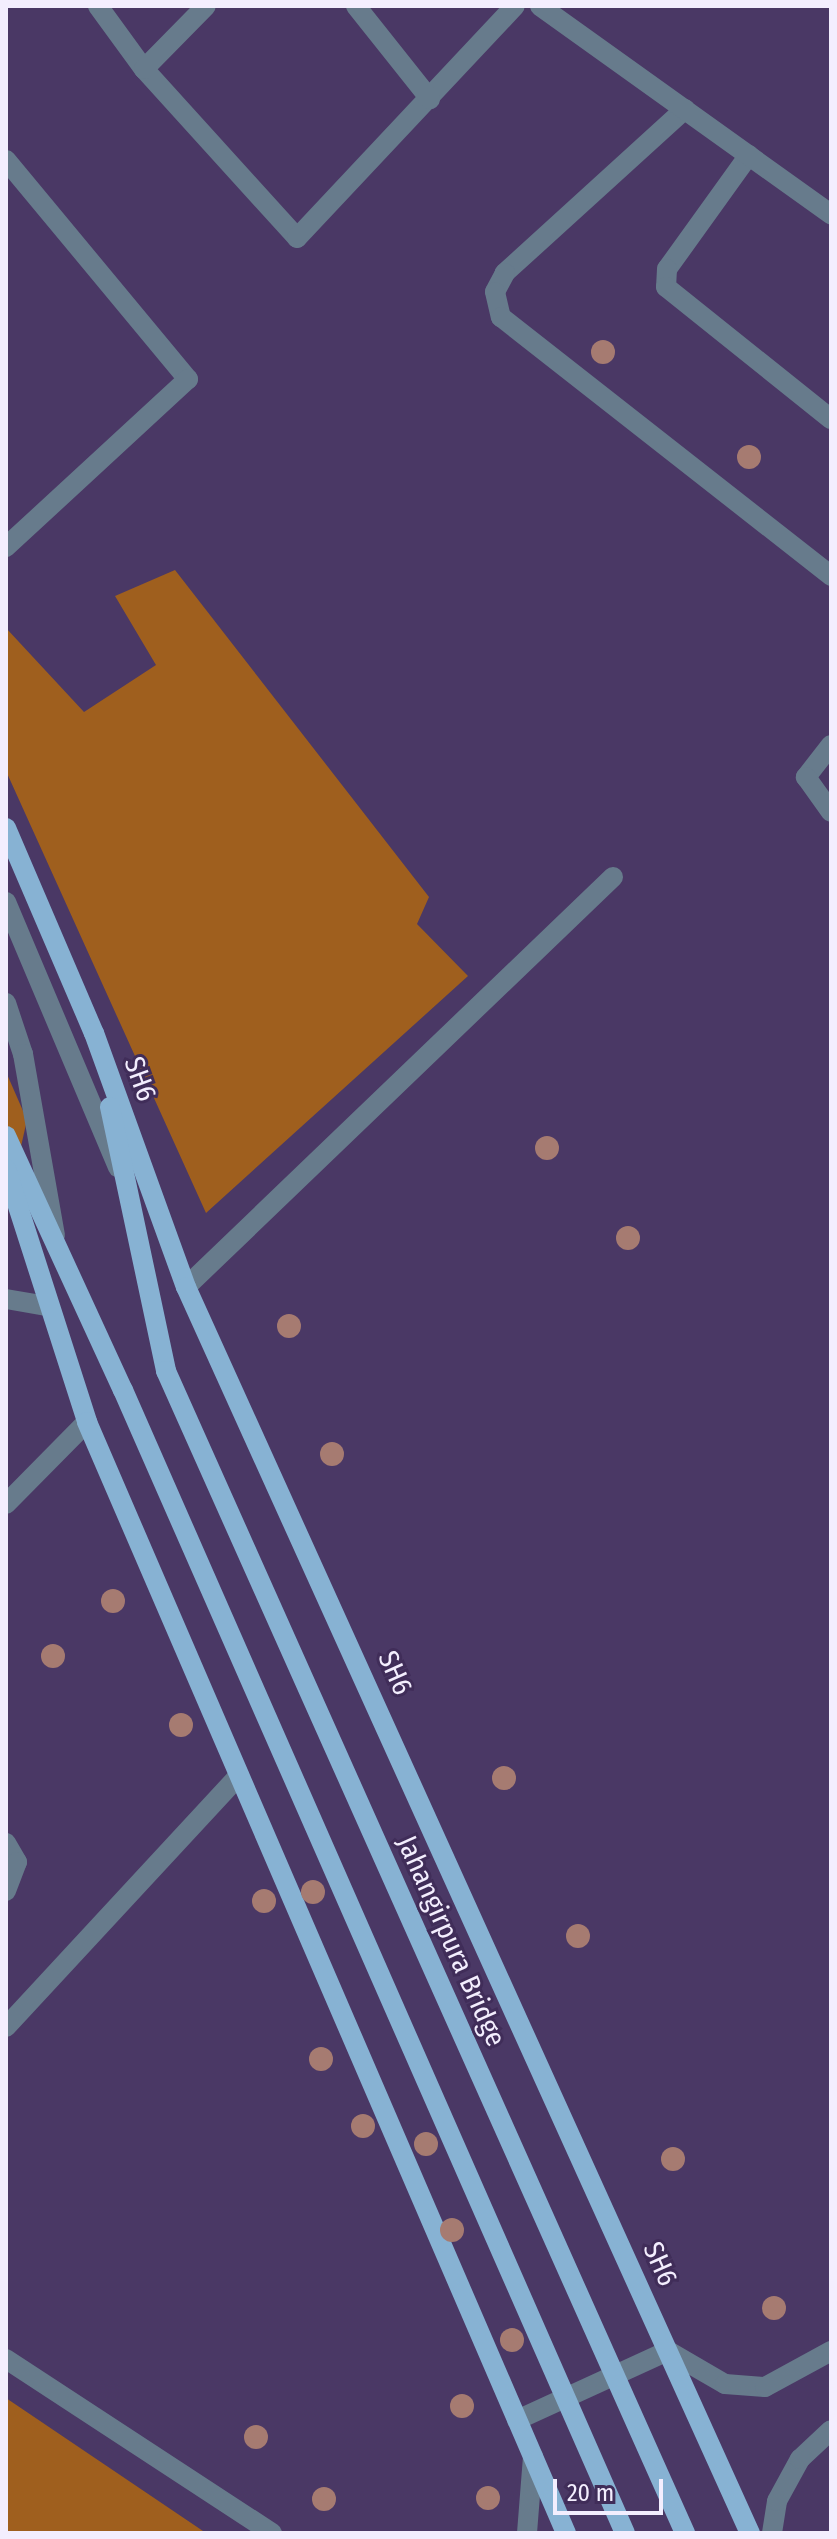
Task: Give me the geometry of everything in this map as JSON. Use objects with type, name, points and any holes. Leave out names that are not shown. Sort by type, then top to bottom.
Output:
[{"type":"main road","name":"SH6","points":[[6,828],[94,1033],[186,1287],[750,2533]]},
{"type":"main road","name":"Jahangirpura Bridge","points":[[94,1033],[166,1371],[685,2533]]},
{"type":"main road","points":[[6,1136],[123,1390],[625,2533]]},
{"type":"main road","points":[[6,1169],[47,1306],[87,1422],[566,2533]]},
{"type":"street","points":[[98,6],[144,69],[297,238],[515,6]]},
{"type":"street","points":[[144,69],[206,6]]},
{"type":"street","points":[[356,6],[430,99]]},
{"type":"street","points":[[540,6],[831,214]]},
{"type":"street","points":[[685,109],[505,273],[495,292],[501,317],[831,576]]},
{"type":"street","points":[[749,155],[667,269],[666,287],[831,419]]},
{"type":"street","points":[[6,160],[188,379],[6,547]]},
{"type":"street","points":[[831,745],[806,777],[831,812]]},
{"type":"street","points":[[186,1287],[613,877]]},
{"type":"street","points":[[6,902],[128,1192]]},
{"type":"street","points":[[6,1003],[23,1054],[57,1247]]},
{"type":"street","points":[[6,1299],[47,1306]]},
{"type":"street","points":[[6,1504],[87,1422]]},
{"type":"street","points":[[6,2027],[239,1775]]},
{"type":"street","points":[[6,1843],[17,1862],[6,1891]]},
{"type":"street","points":[[517,2420],[668,2351],[725,2384],[765,2387],[831,2351]]},
{"type":"street","points":[[6,2359],[272,2533]]},
{"type":"street","points":[[772,2533],[777,2501],[800,2459],[831,2430]]},
{"type":"street","points":[[527,2533],[533,2456]]},
{"type":"shaded area","points":[[175,570],[429,897],[417,924],[468,976],[206,1213],[6,771],[6,628],[84,712],[156,665],[115,596]]},
{"type":"shaded area","points":[[6,1072],[27,1120],[6,1212]]},
{"type":"shaded area","points":[[6,2398],[203,2531],[207,2533],[6,2533]]}]
